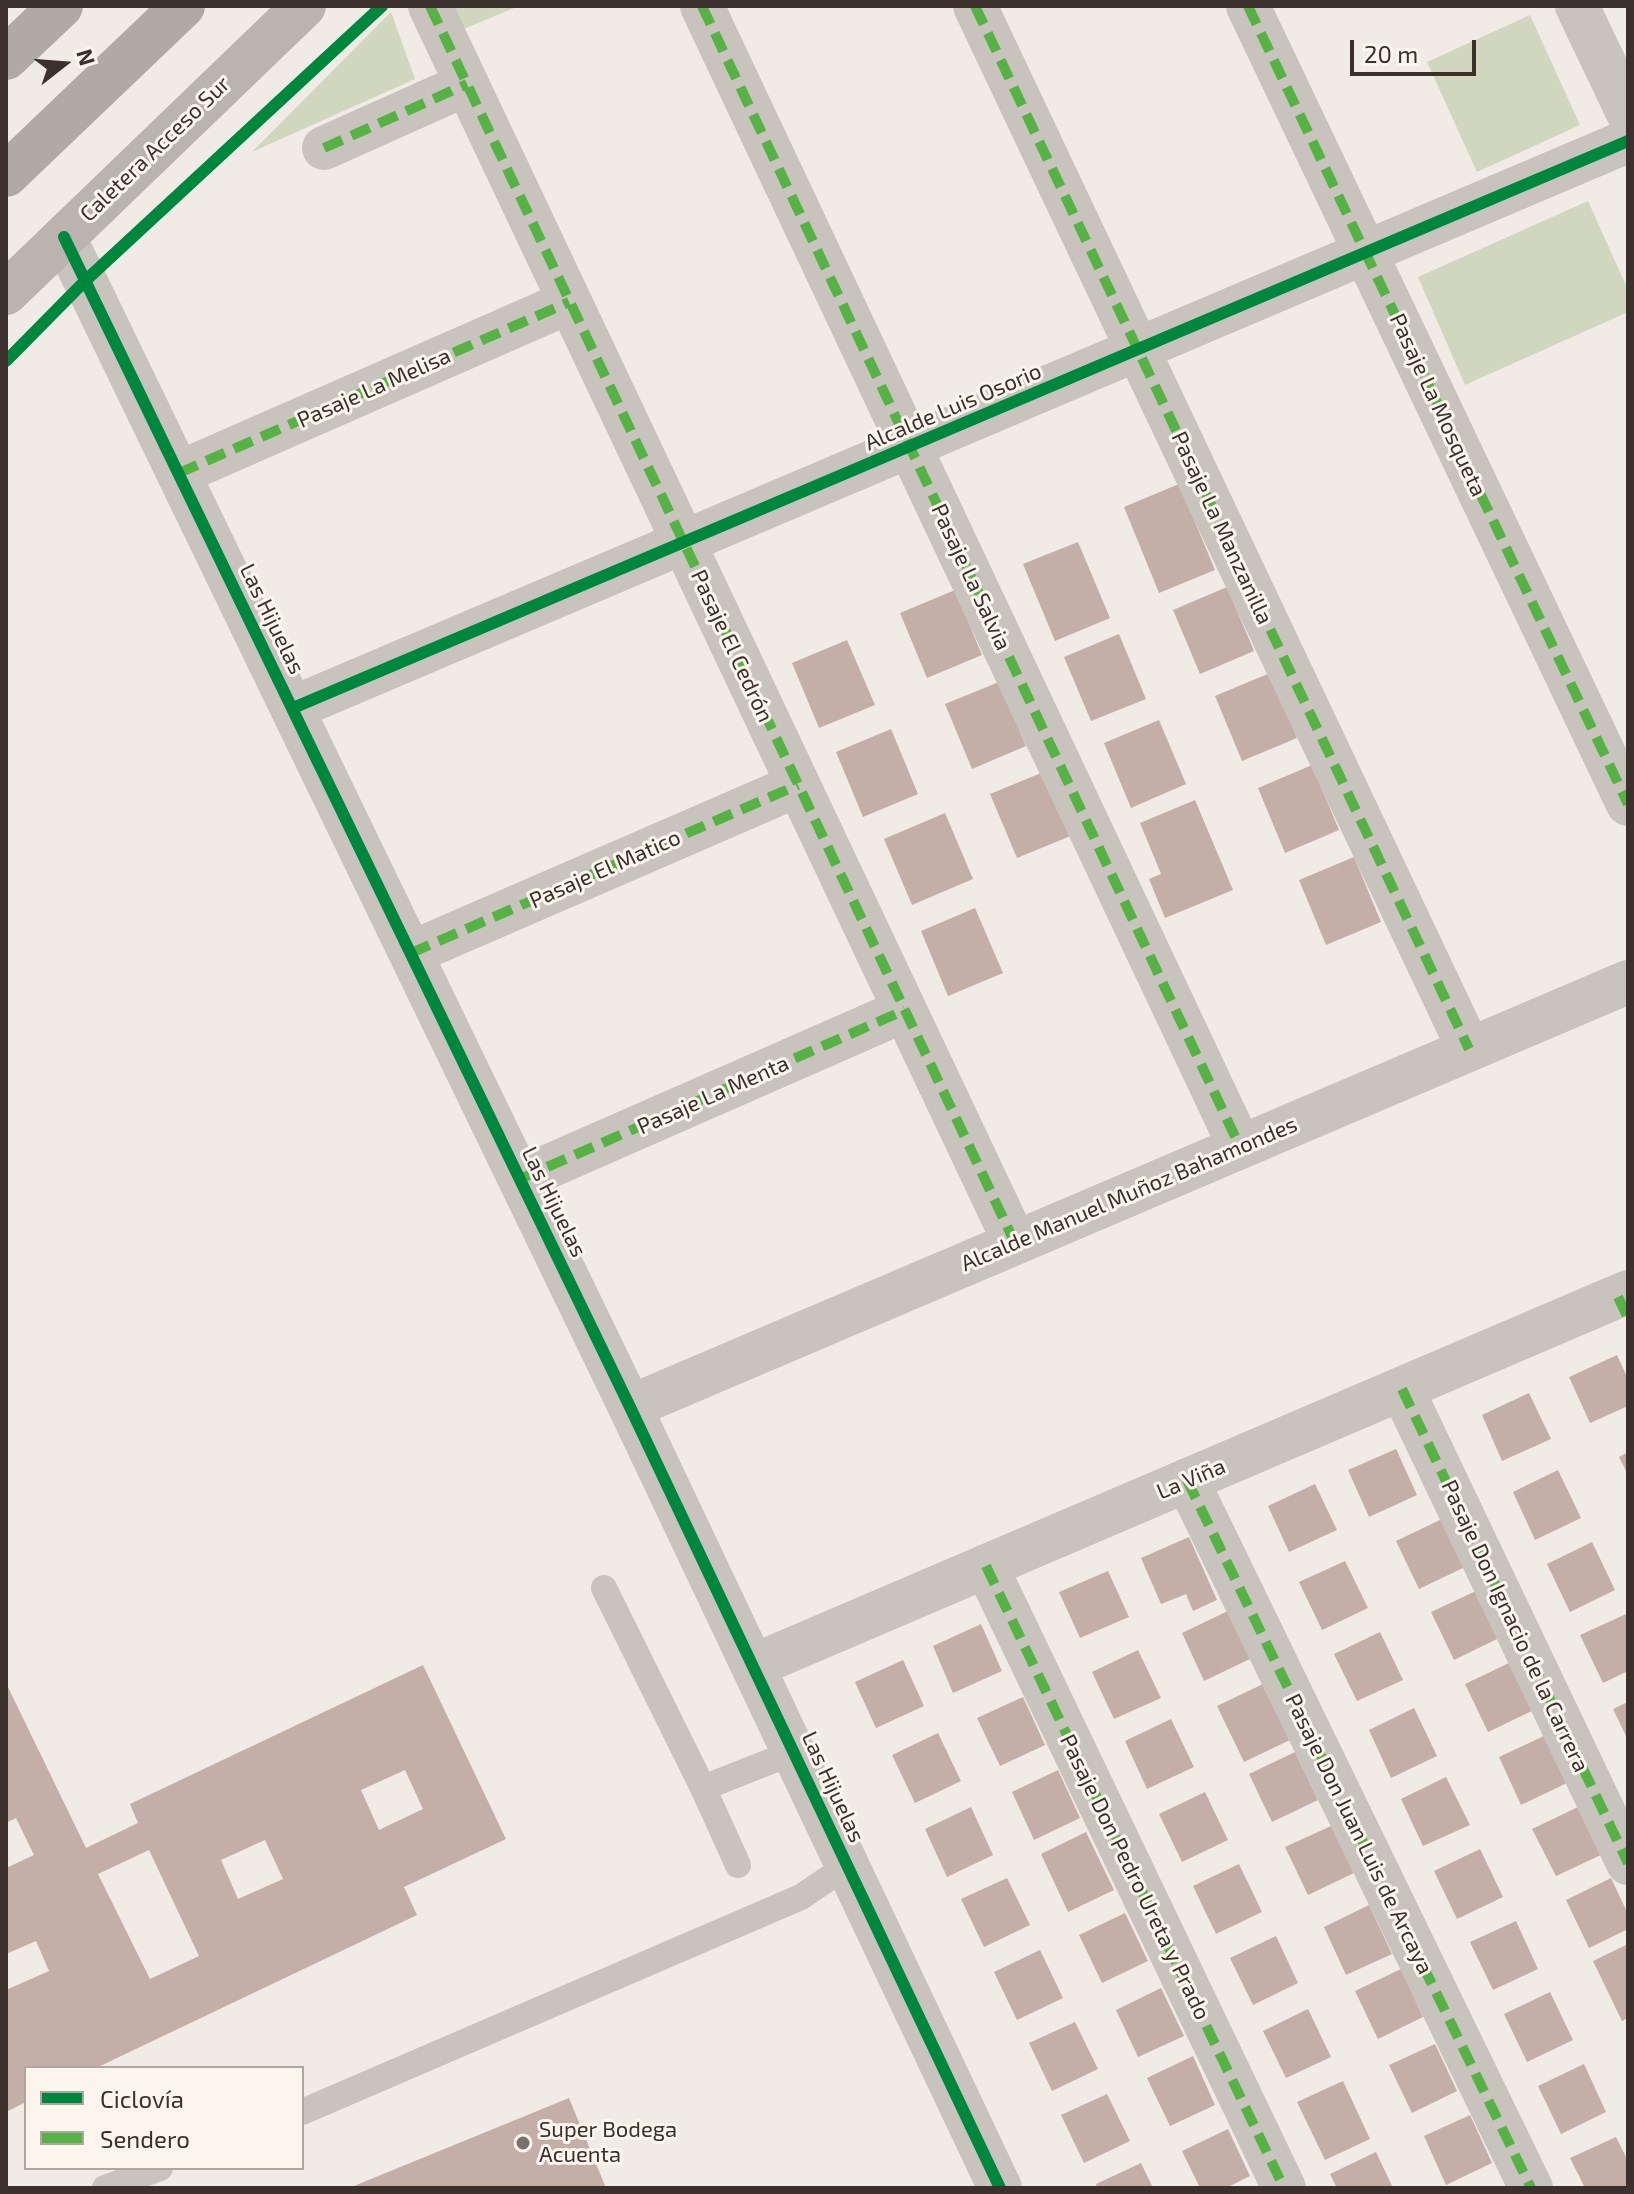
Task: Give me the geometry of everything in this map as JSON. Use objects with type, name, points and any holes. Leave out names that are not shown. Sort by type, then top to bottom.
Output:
[{"type":"highway","points":[[6,58],[61,6]]},
{"type":"highway","points":[[6,175],[183,6]]},
{"type":"main road","name":"Caletera Acceso Sur","points":[[6,293],[304,6]]},
{"type":"street","name":"Pasaje El Cedrón","points":[[430,6],[1015,1243]]},
{"type":"street","name":"Pasaje La Salvia","points":[[702,6],[1240,1147]]},
{"type":"street","name":"Pasaje La Manzanilla","points":[[975,6],[1469,1049]]},
{"type":"street","name":"Pasaje La Mosqueta","points":[[1248,6],[1628,804]]},
{"type":"street","points":[[1577,6],[1628,113]]},
{"type":"street","points":[[324,148],[467,84]]},
{"type":"street","name":"Alcalde Luis Osorio","points":[[293,708],[1628,141]]},
{"type":"street","name":"Las Hijuelas","points":[[64,237],[630,1407],[1000,2188]]},
{"type":"street","name":"Pasaje La Melisa","points":[[179,473],[569,302]]},
{"type":"street","name":"Pasaje El Matico","points":[[411,953],[798,785]]},
{"type":"street","name":"Alcalde Manuel Muñoz Bahamondes","points":[[630,1407],[1628,982]]},
{"type":"street","name":"Pasaje La Menta","points":[[520,1179],[905,1010]]},
{"type":"street","name":"La Viña","points":[[753,1666],[1402,1389],[1625,1302]]},
{"type":"street","name":"Pasaje Don Ignacio de la Carrera","points":[[1402,1389],[1628,1863]]},
{"type":"street","name":"Pasaje Don Juan Luis de Arcaya","points":[[1187,1480],[1531,2188]]},
{"type":"street","name":"Pasaje Don Pedro Ureta y Prado","points":[[986,1566],[1284,2188]]},
{"type":"lane","points":[[604,1588],[738,1865]]},
{"type":"lane","points":[[703,1788],[794,1752]]},
{"type":"lane","points":[[304,2111],[801,1897],[848,1865]]},
{"type":"lane","points":[[105,2188],[154,2170]]},
{"type":"green space","points":[[443,6],[519,6],[454,33]]},
{"type":"green space","points":[[391,12],[415,79],[252,152]]},
{"type":"green space","points":[[1530,15],[1580,125],[1477,172],[1427,62]]},
{"type":"green space","points":[[1588,201],[1628,290],[1628,312],[1465,385],[1418,277]]},
{"type":"building","points":[[1179,484],[1215,570],[1159,593],[1124,507]]},
{"type":"building","points":[[1078,542],[1110,618],[1055,641],[1023,564]]},
{"type":"building","points":[[1227,587],[1254,651],[1200,674],[1173,610]]},
{"type":"building","points":[[955,590],[982,655],[927,678],[900,613]]},
{"type":"building","points":[[1119,634],[1146,699],[1091,721],[1064,657]]},
{"type":"building","points":[[847,640],[875,705],[819,728],[792,663]]},
{"type":"building","points":[[1270,673],[1297,738],[1242,761],[1215,696]]},
{"type":"building","points":[[999,682],[1026,746],[972,769],[945,704]]},
{"type":"building","points":[[1159,720],[1186,784],[1131,808],[1104,743]]},
{"type":"building","points":[[891,729],[918,794],[863,817],[836,752]]},
{"type":"building","points":[[1312,765],[1339,830],[1285,853],[1258,788]]},
{"type":"building","points":[[1046,771],[1073,835],[1017,858],[990,794]]},
{"type":"building","points":[[1195,800],[1233,890],[1165,918],[1149,879],[1161,874],[1140,823]]},
{"type":"building","points":[[945,813],[973,879],[912,905],[884,839]]},
{"type":"building","points":[[1354,857],[1381,922],[1326,945],[1299,880]]},
{"type":"building","points":[[975,908],[1003,973],[948,996],[921,931]]},
{"type":"building","points":[[1617,1355],[1628,1379],[1628,1406],[1590,1423],[1569,1377]]},
{"type":"building","points":[[1529,1393],[1551,1439],[1502,1461],[1482,1415]]},
{"type":"building","points":[[1396,1449],[1417,1495],[1369,1517],[1348,1470]]},
{"type":"building","points":[[1628,1452],[1628,1475],[1619,1457]]},
{"type":"building","points":[[1558,1470],[1581,1518],[1535,1540],[1513,1492]]},
{"type":"building","points":[[1315,1484],[1337,1530],[1289,1552],[1268,1506]]},
{"type":"building","points":[[1442,1519],[1465,1567],[1419,1589],[1396,1541]]},
{"type":"building","points":[[1189,1537],[1217,1600],[1193,1611],[1186,1594],[1161,1604],[1141,1558]]},
{"type":"building","points":[[1592,1542],[1615,1590],[1570,1612],[1547,1564]]},
{"type":"building","points":[[1345,1561],[1368,1608],[1322,1630],[1299,1582]]},
{"type":"building","points":[[1108,1571],[1129,1617],[1080,1638],[1059,1592]]},
{"type":"building","points":[[1476,1591],[1499,1638],[1454,1660],[1431,1612]]},
{"type":"building","points":[[1228,1611],[1250,1659],[1204,1681],[1182,1633]]},
{"type":"building","points":[[1626,1614],[1628,1671],[1603,1683],[1580,1635]]},
{"type":"building","points":[[981,1624],[1002,1671],[953,1693],[933,1646]]},
{"type":"building","points":[[1380,1632],[1403,1680],[1357,1701],[1334,1654]]},
{"type":"building","points":[[1138,1650],[1161,1698],[1114,1719],[1092,1672]]},
{"type":"building","points":[[903,1660],[924,1706],[876,1728],[855,1682]]},
{"type":"building","points":[[1511,1662],[1534,1710],[1488,1732],[1465,1684]]},
{"type":"building","points":[[423,1665],[506,1839],[404,1887],[417,1915],[100,2066],[24,2066],[24,2103],[6,2112],[6,1990],[49,1971],[36,1941],[6,1954],[6,1868],[34,1855],[16,1818],[6,1823],[6,1683],[86,1848],[138,1823],[130,1804]],"holes":[[[405,1770],[423,1809],[379,1830],[361,1790]],[[265,1840],[283,1879],[238,1899],[221,1860]],[[149,1850],[199,1956],[150,1979],[98,1874]]]},
{"type":"building","points":[[1263,1684],[1290,1740],[1244,1762],[1217,1706]]},
{"type":"building","points":[[1023,1697],[1045,1745],[1000,1766],[977,1718]]},
{"type":"building","points":[[1628,1702],[1628,1740],[1613,1709]]},
{"type":"building","points":[[1414,1708],[1437,1756],[1391,1778],[1369,1730]]},
{"type":"building","points":[[1171,1719],[1194,1767],[1147,1789],[1125,1741]]},
{"type":"building","points":[[938,1733],[961,1781],[915,1803],[892,1755]]},
{"type":"building","points":[[1544,1736],[1567,1783],[1521,1805],[1499,1757]]},
{"type":"building","points":[[1295,1752],[1318,1800],[1272,1822],[1249,1774]]},
{"type":"building","points":[[1058,1770],[1080,1818],[1034,1840],[1012,1792]]},
{"type":"building","points":[[1446,1777],[1470,1825],[1423,1846],[1401,1799]]},
{"type":"building","points":[[1205,1792],[1228,1840],[1182,1862],[1159,1814]]},
{"type":"building","points":[[971,1807],[993,1855],[947,1877],[925,1829]]},
{"type":"building","points":[[1578,1807],[1601,1855],[1556,1876],[1532,1829]]},
{"type":"building","points":[[1331,1826],[1354,1873],[1308,1895],[1285,1847]]},
{"type":"building","points":[[1086,1832],[1114,1890],[1068,1912],[1041,1854]]},
{"type":"building","points":[[1480,1849],[1503,1897],[1457,1919],[1434,1871]]},
{"type":"building","points":[[1239,1864],[1262,1912],[1216,1934],[1193,1886]]},
{"type":"building","points":[[1007,1878],[1030,1925],[984,1947],[961,1899]]},
{"type":"building","points":[[1611,1878],[1628,1914],[1628,1929],[1589,1948],[1566,1900]]},
{"type":"building","points":[[1369,1905],[1392,1954],[1346,1975],[1324,1927]]},
{"type":"building","points":[[1125,1913],[1148,1961],[1102,1983],[1079,1935]]},
{"type":"building","points":[[1516,1921],[1538,1969],[1493,1990],[1470,1942]]},
{"type":"building","points":[[1276,1936],[1298,1983],[1253,2005],[1230,1958]]},
{"type":"building","points":[[1628,1944],[1628,2018],[1622,2021],[1593,1961]]},
{"type":"building","points":[[1040,1950],[1063,1998],[1017,2020],[994,1972]]},
{"type":"building","points":[[1401,1969],[1423,2017],[1378,2039],[1355,1991]]},
{"type":"building","points":[[1161,1988],[1184,2036],[1138,2057],[1116,2010]]},
{"type":"building","points":[[1550,1992],[1573,2040],[1527,2062],[1504,2014]]},
{"type":"building","points":[[1308,2009],[1331,2057],[1286,2078],[1263,2031]]},
{"type":"building","points":[[1075,2022],[1098,2069],[1052,2091],[1029,2043]]},
{"type":"building","points":[[1435,2044],[1457,2091],[1412,2113],[1389,2065]]},
{"type":"building","points":[[1193,2056],[1215,2105],[1170,2126],[1147,2078]]},
{"type":"building","points":[[1584,2064],[1606,2112],[1561,2134],[1538,2086]]},
{"type":"building","points":[[1343,2081],[1370,2139],[1325,2160],[1297,2102]]},
{"type":"building","points":[[1107,2094],[1130,2141],[1084,2163],[1061,2115]]},
{"type":"building","name":"Super Bodega Acuenta","points":[[569,2098],[606,2188],[349,2188]]},
{"type":"building","points":[[1470,2115],[1492,2163],[1446,2185],[1424,2136]]},
{"type":"building","points":[[1228,2129],[1250,2176],[1226,2188],[1200,2188],[1182,2151]]},
{"type":"building","points":[[1616,2137],[1628,2161],[1628,2188],[1585,2188],[1570,2158]]},
{"type":"building","points":[[1376,2152],[1393,2188],[1337,2188],[1330,2174]]},
{"type":"building","points":[[1141,2163],[1153,2188],[1097,2188],[1096,2184]]},
{"type":"marked path","points":[[430,6],[1015,1243]]},
{"type":"marked path","points":[[702,6],[1240,1147]]},
{"type":"marked path","points":[[975,6],[1469,1049]]},
{"type":"marked path","points":[[1248,6],[1628,804]]},
{"type":"marked path","points":[[324,148],[467,84]]},
{"type":"marked path","points":[[179,473],[569,302]]},
{"type":"marked path","points":[[411,953],[798,785]]},
{"type":"marked path","points":[[520,1179],[905,1010]]},
{"type":"marked path","points":[[1618,1297],[1628,1318]]},
{"type":"marked path","points":[[1402,1389],[1628,1863]]},
{"type":"marked path","points":[[1187,1480],[1531,2188]]},
{"type":"marked path","points":[[986,1566],[1284,2188]]},
{"type":"cycle path","points":[[6,361],[85,281],[382,6]]},
{"type":"cycle path","points":[[293,708],[1628,141]]},
{"type":"cycle path","points":[[64,237],[630,1407],[1000,2188]]},
{"type":"place","name":"Super Bodega Acuenta","points":[[523,2143]]}]
